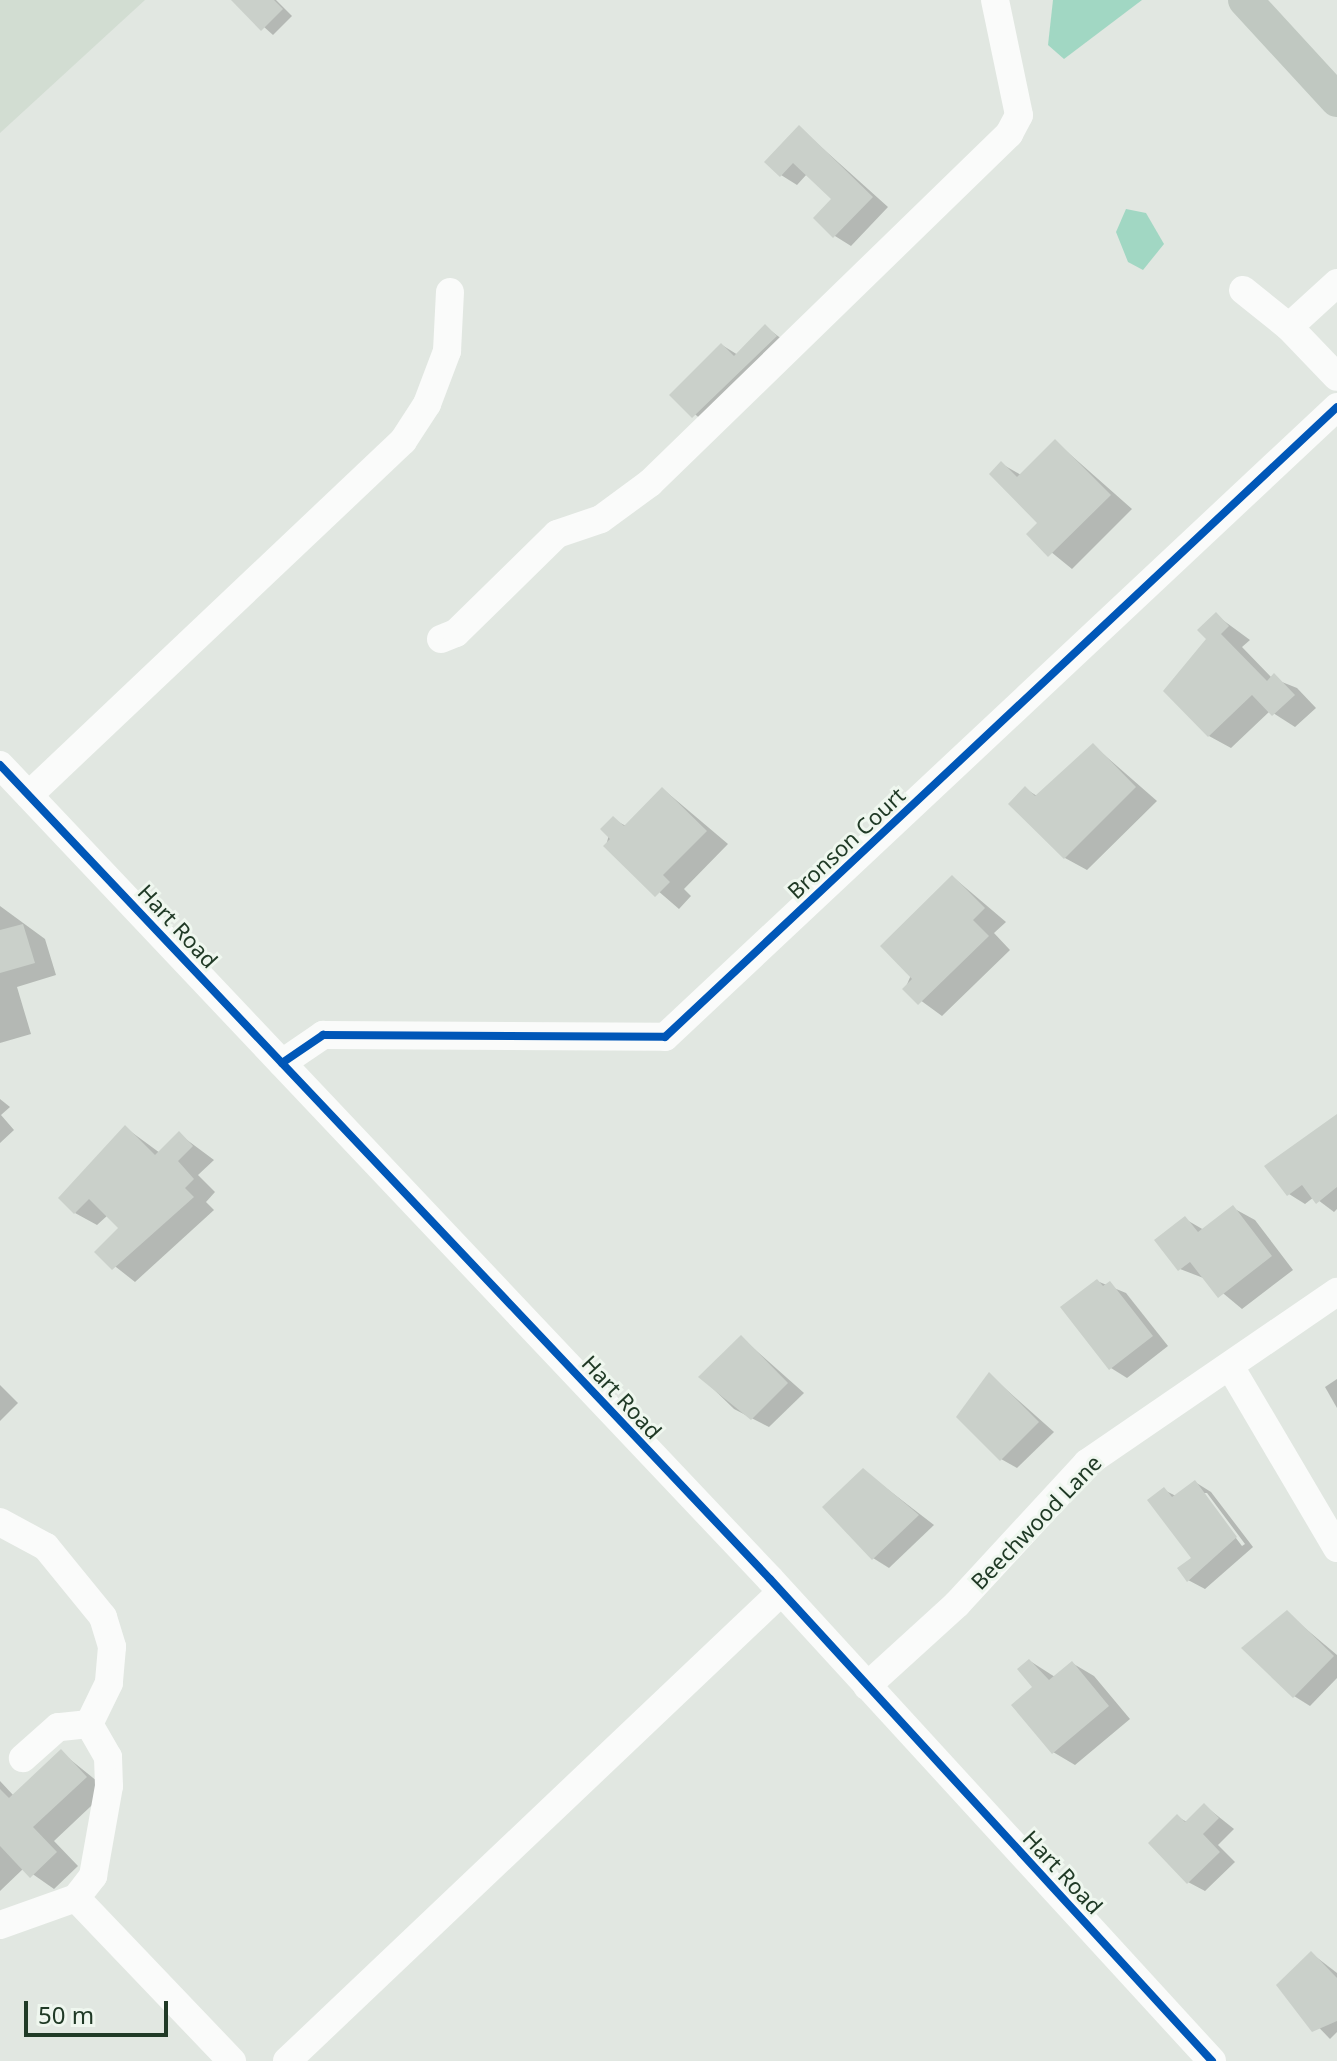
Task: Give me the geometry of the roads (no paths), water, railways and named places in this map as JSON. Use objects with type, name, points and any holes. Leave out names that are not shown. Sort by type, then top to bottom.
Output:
[{"type":"main road","points":[[1245,0],[1337,100]]},
{"type":"street","points":[[441,639],[456,633],[557,534],[601,519],[650,483],[1009,134],[1019,115],[995,0]]},
{"type":"street","points":[[1289,327],[1337,283]]},
{"type":"street","points":[[1243,290],[1289,327],[1337,377]]},
{"type":"street","points":[[29,795],[403,441],[427,404],[447,351],[450,292]]},
{"type":"street","name":"Bronson Court","points":[[282,1063],[323,1035],[665,1037],[1337,407]]},
{"type":"street","name":"Hart Road","points":[[0,765],[781,1592],[1212,2061]]},
{"type":"street","name":"Beechwood Lane","points":[[867,1686],[957,1604],[1087,1463],[1231,1368],[1337,1292]]},
{"type":"street","points":[[1231,1368],[1337,1548]]},
{"type":"street","points":[[0,1522],[46,1547],[103,1617],[112,1647],[109,1683],[89,1724]]},
{"type":"street","points":[[287,2061],[781,1592]]},
{"type":"street","points":[[23,1758],[58,1727],[89,1724]]},
{"type":"street","points":[[0,1925],[76,1898],[93,1876],[109,1786],[108,1757],[89,1724]]},
{"type":"street","points":[[76,1898],[232,2061]]}]
